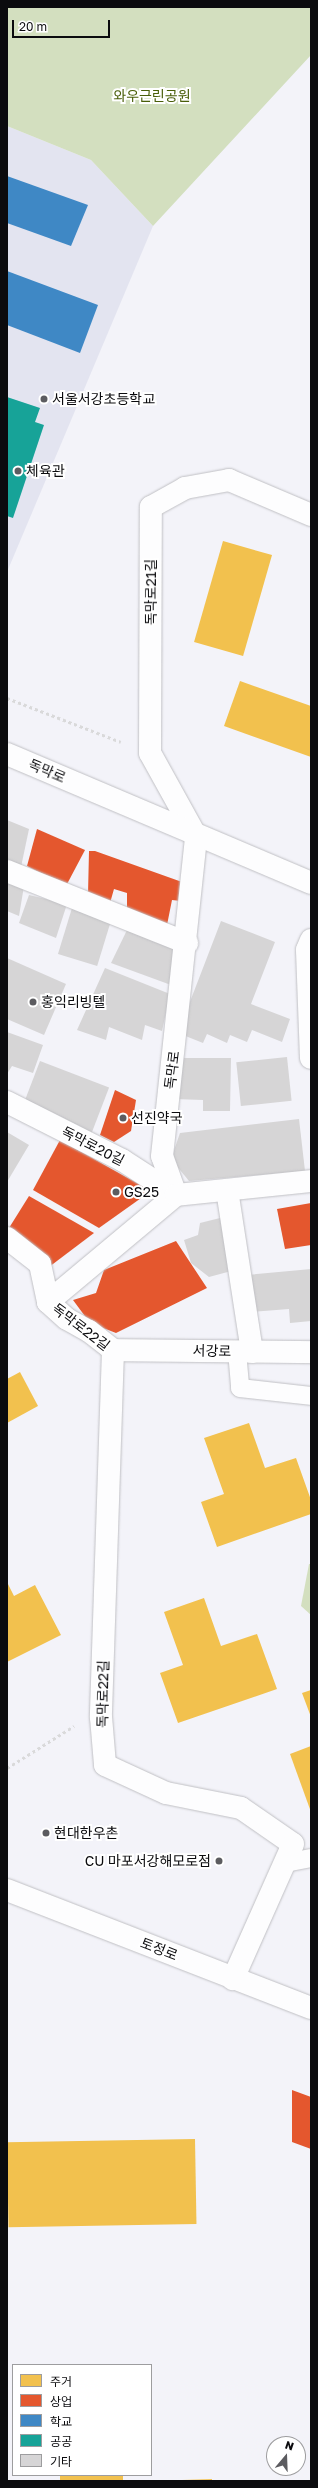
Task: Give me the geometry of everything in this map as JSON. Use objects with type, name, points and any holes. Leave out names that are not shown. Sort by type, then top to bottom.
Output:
[{"type":"street","name":"독막로21길","points":[[196,836],[150,753],[152,507],[186,488],[229,480],[311,515]]},
{"type":"street","name":"독막로","points":[[7,754],[196,836],[311,883]]},
{"type":"street","name":"독막로","points":[[176,1195],[162,1156],[187,943],[196,836]]},
{"type":"street","points":[[7,871],[187,943]]},
{"type":"street","points":[[311,940],[307,950],[311,1058]]},
{"type":"street","name":"독막로20길","points":[[7,1102],[122,1160],[176,1195]]},
{"type":"street","points":[[176,1195],[311,1181]]},
{"type":"street","points":[[227,1190],[245,1351]]},
{"type":"street","name":"독막로22길","points":[[48,1302],[176,1195]]},
{"type":"street","name":"독막로22길","points":[[7,1238],[40,1264],[48,1302],[67,1320],[89,1331],[113,1350],[101,1717],[105,1765],[166,1794],[241,1808],[293,1844],[233,1979]]},
{"type":"street","name":"서강로","points":[[113,1350],[311,1352]]},
{"type":"street","name":"토정로","points":[[7,1890],[311,2008]]},
{"type":"lane","points":[[245,1351],[240,1388],[311,1396]]},
{"type":"lane","points":[[285,1862],[311,1858]]},
{"type":"path","points":[[7,698],[150,753]]},
{"type":"path","points":[[7,1768],[67,1728],[101,1717]]},
{"type":"shaded area","name":"서울서강초등학교","points":[[7,126],[91,160],[153,226],[7,572]]},
{"type":"green space","name":"와우근린공원","points":[[7,7],[311,7],[311,55],[153,226],[91,160],[7,126]]},
{"type":"green space","points":[[309,1564],[311,1564],[311,1615],[301,1606]]},
{"type":"building: 주거","points":[[223,541],[272,555],[243,656],[194,642]]},
{"type":"building: 주거","points":[[240,681],[311,706],[311,757],[224,726]]},
{"type":"building: 주거","points":[[20,1372],[38,1406],[7,1423],[7,1379]]},
{"type":"building: 주거","points":[[249,1423],[265,1468],[296,1458],[311,1500],[311,1514],[217,1547],[201,1502],[224,1494],[204,1438]]},
{"type":"building: 주거","points":[[7,1582],[14,1596],[35,1585],[61,1635],[7,1662]]},
{"type":"building: 주거","points":[[204,1598],[221,1646],[257,1634],[277,1689],[178,1723],[160,1673],[183,1665],[164,1612]]},
{"type":"building: 주거","points":[[311,1690],[311,1717],[302,1693]]},
{"type":"building: 주거","points":[[311,1746],[311,1812],[290,1754]]},
{"type":"building: 주거","points":[[195,2139],[196,2224],[9,2227],[7,2142]]},
{"type":"building: 주거","points":[[60,2476],[123,2476],[123,2481],[60,2481]]},
{"type":"building: 주거","points":[[212,2479],[212,2481],[182,2481],[182,2480]]},
{"type":"building: 상업","points":[[37,829],[85,850],[66,886],[27,866]]},
{"type":"building: 상업","points":[[89,851],[95,851],[182,882],[181,901],[172,900],[167,925],[127,910],[127,893],[114,889],[110,903],[88,894]]},
{"type":"building: 상업","points":[[115,1090],[136,1100],[131,1131],[114,1142],[100,1135]]},
{"type":"building: 상업","points":[[60,1140],[151,1191],[99,1228],[33,1190]]},
{"type":"building: 상업","points":[[29,1196],[94,1233],[49,1267],[9,1228]]},
{"type":"building: 상업","points":[[311,1203],[311,1245],[285,1249],[277,1209]]},
{"type":"building: 상업","points":[[176,1241],[207,1288],[116,1333],[90,1323],[73,1300],[96,1293],[104,1270]]},
{"type":"building: 상업","points":[[292,2090],[311,2097],[311,2149],[292,2142]]},
{"type":"building: 학교","points":[[7,176],[88,205],[71,246],[7,223]]},
{"type":"building: 학교","points":[[7,271],[98,305],[80,353],[7,325]]},
{"type":"building: 공공","name":"체육관","points":[[7,397],[40,408],[35,422],[44,425],[13,518],[7,516]]},
{"type":"building: 기타","points":[[7,820],[29,829],[21,867],[7,861]]},
{"type":"building: 기타","points":[[7,879],[24,886],[19,916],[7,911]]},
{"type":"building: 기타","points":[[29,895],[67,904],[56,938],[19,923]]},
{"type":"building: 기타","points":[[72,908],[111,920],[97,966],[58,954]]},
{"type":"building: 기타","points":[[221,921],[275,942],[251,1004],[290,1019],[282,1042],[252,1030],[247,1042],[230,1035],[227,1043],[207,1034],[203,1043],[178,1033]]},
{"type":"building: 기타","points":[[128,928],[180,949],[171,985],[111,963]]},
{"type":"building: 기타","name":"홍익리빙텔","points":[[7,958],[66,984],[44,1035],[7,1019]]},
{"type":"building: 기타","points":[[105,968],[170,994],[162,1031],[145,1025],[142,1040],[109,1027],[106,1040],[77,1030]]},
{"type":"building: 기타","points":[[7,1032],[43,1045],[33,1073],[12,1066],[7,1074]]},
{"type":"building: 기타","points":[[287,1057],[292,1101],[241,1106],[236,1062]]},
{"type":"building: 기타","points":[[175,1058],[231,1058],[230,1111],[203,1111],[203,1100],[174,1099]]},
{"type":"building: 기타","points":[[40,1061],[109,1088],[92,1133],[22,1107]]},
{"type":"building: 기타","points":[[299,1119],[305,1171],[189,1181],[171,1159],[180,1133]]},
{"type":"building: 기타","points":[[7,1132],[29,1145],[7,1182]]},
{"type":"building: 기타","points":[[224,1217],[235,1270],[209,1277],[191,1263],[184,1240],[198,1235],[200,1223]]},
{"type":"building: 기타","points":[[311,1269],[311,1321],[290,1323],[289,1309],[250,1312],[247,1275]]},
{"type":"place","name":"서울서강초등학교","points":[[44,399]]},
{"type":"place","name":"체육관","points":[[18,471]]},
{"type":"place","name":"홍익리빙텔","points":[[33,1002]]},
{"type":"place","name":"선진약국","points":[[123,1118]]},
{"type":"place","name":"GS25","points":[[116,1192]]},
{"type":"place","name":"현대한우촌","points":[[46,1833]]},
{"type":"place","name":"CU 마포서강해모로점","points":[[219,1861]]}]
